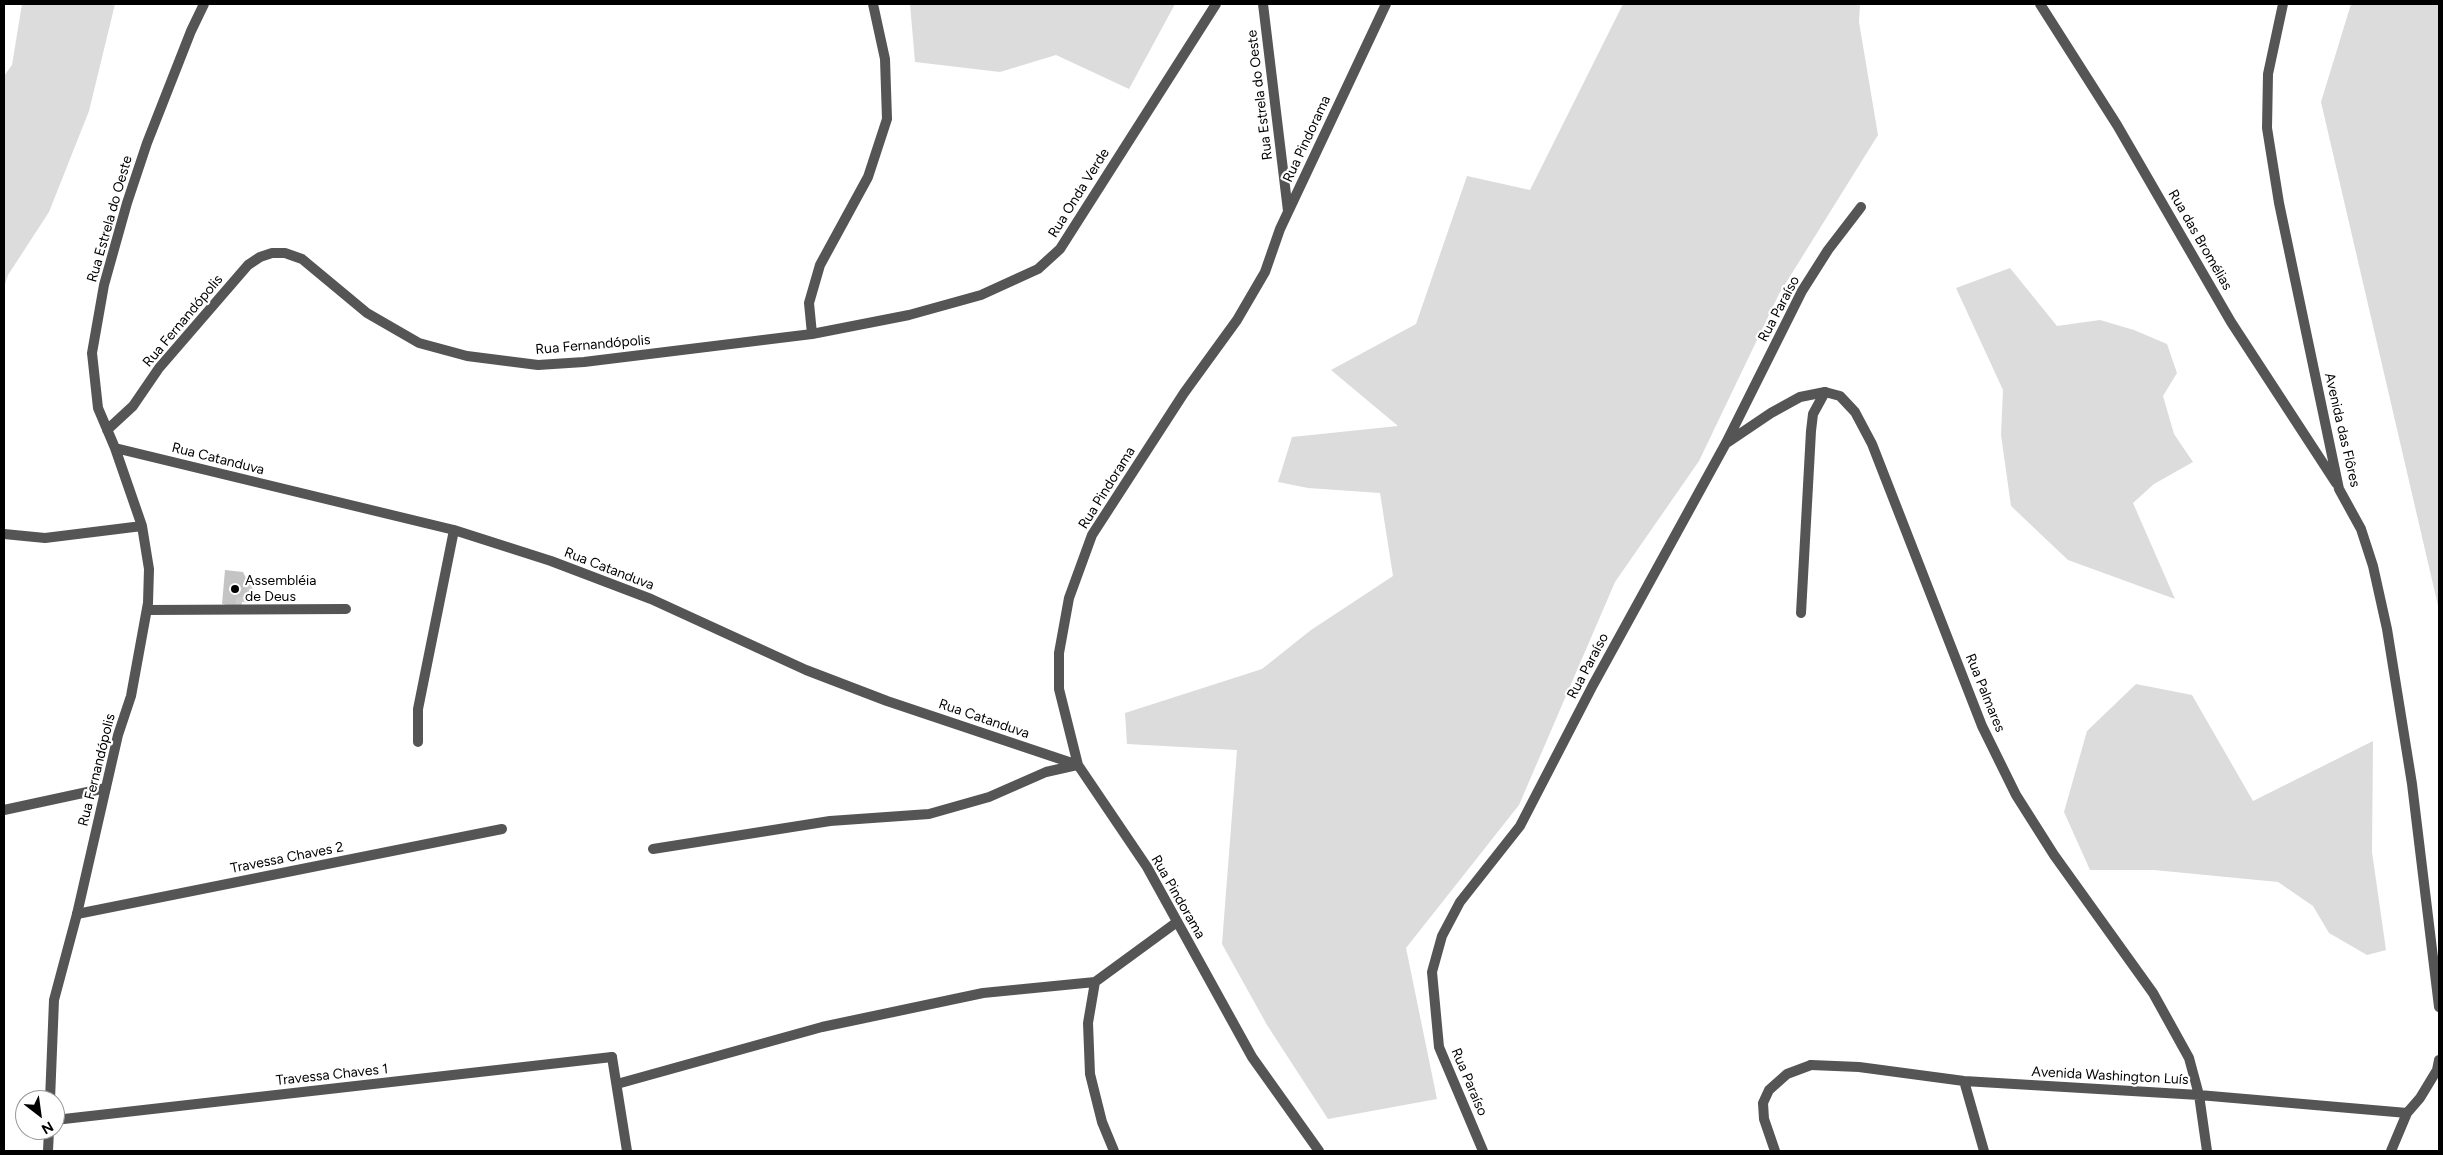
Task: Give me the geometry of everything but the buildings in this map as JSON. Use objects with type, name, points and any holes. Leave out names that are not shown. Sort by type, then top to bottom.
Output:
[{"type":"street","name":"Rua Estrela do Oeste","points":[[115,448],[98,408],[92,353],[104,285],[127,203],[147,143],[191,31],[204,4]]},
{"type":"street","points":[[812,334],[808,303],[820,265],[868,178],[887,119],[885,59],[873,4]]},
{"type":"street","name":"Rua Onda Verde","points":[[812,334],[909,315],[972,297],[1038,268],[1060,249],[1081,218],[1216,4]]},
{"type":"street","name":"Rua Estrela do Oeste","points":[[1263,4],[1288,212]]},
{"type":"street","name":"Rua Pindorama","points":[[1319,1151],[1252,1057],[1147,867],[1078,765],[1059,689],[1059,652],[1069,598],[1092,535],[1184,393],[1237,320],[1265,272],[1288,212],[1386,4]]},
{"type":"street","name":"Rua das Bromélias","points":[[2040,4],[2117,125],[2231,322],[2339,488]]},
{"type":"street","name":"Avenida das Flôres","points":[[2283,4],[2268,74],[2267,128],[2281,212],[2339,488],[2361,529],[2373,566],[2387,629],[2412,784],[2439,1007]]},
{"type":"street","name":"Rua Paraíso","points":[[1483,1151],[1439,1047],[1432,972],[1442,936],[1460,902],[1520,826],[1593,686],[1726,443],[1802,291],[1828,250],[1861,207]]},
{"type":"street","name":"Rua Fernandópolis","points":[[107,430],[133,406],[159,368],[248,265],[260,256],[272,253],[285,253],[302,259],[367,313],[419,343],[467,356],[548,364],[812,334]]},
{"type":"street","points":[[1726,443],[1771,413],[1800,397],[1825,392]]},
{"type":"street","points":[[1801,613],[1811,431],[1813,414],[1825,392]]},
{"type":"street","name":"Rua Palmares","points":[[1825,392],[1840,396],[1855,412],[1872,444],[1982,726],[2016,795],[2054,855],[2152,993],[2189,1058],[2199,1095],[2207,1151]]},
{"type":"street","name":"Rua Fernandópolis","points":[[50,1090],[54,1000],[77,914],[118,735],[131,696],[147,610],[149,569],[142,526],[115,448]]},
{"type":"street","name":"Rua Catanduva","points":[[115,448],[454,530],[550,561],[651,598],[806,670],[887,701],[1078,765]]},
{"type":"street","points":[[4,534],[44,538],[142,526]]},
{"type":"street","points":[[418,742],[418,709],[454,530]]},
{"type":"street","points":[[147,610],[346,608]]},
{"type":"street","points":[[652,849],[830,820],[929,814],[989,797],[1046,772],[1078,765]]},
{"type":"street","points":[[4,810],[106,788]]},
{"type":"street","name":"Travessa Chaves 2","points":[[77,914],[502,829]]},
{"type":"street","points":[[627,1151],[616,1084],[832,1025],[983,993],[1095,982],[1177,922]]},
{"type":"street","points":[[1095,982],[1088,1023],[1090,1074],[1102,1122],[1114,1151]]},
{"type":"street","name":"Travessa Chaves 1","points":[[65,1119],[612,1057],[616,1084]]},
{"type":"street","points":[[2391,1151],[2407,1113],[2420,1098],[2438,1070],[2439,1060]]},
{"type":"street","name":"Avenida Washington Luís","points":[[1774,1151],[1764,1119],[1763,1103],[1769,1090],[1787,1074],[1811,1065],[1859,1067],[1964,1082],[2199,1095],[2407,1113]]},
{"type":"street","points":[[1964,1082],[1984,1151]]},
{"type":"shaded area","points":[[22,4],[115,4],[89,111],[49,212],[8,275],[4,287],[4,76],[12,65]]},
{"type":"shaded area","points":[[910,4],[1175,4],[1129,89],[1056,55],[1000,72],[915,62]]},
{"type":"shaded area","points":[[1623,4],[1860,4],[1859,22],[1878,135],[1779,294],[1699,461],[1615,582],[1519,805],[1406,948],[1437,1099],[1328,1119],[1267,1025],[1222,944],[1237,750],[1127,744],[1125,713],[1262,669],[1311,630],[1393,576],[1380,493],[1308,488],[1278,482],[1292,437],[1398,426],[1331,370],[1416,324],[1467,176],[1530,190]]},
{"type":"shaded area","points":[[2351,4],[2439,4],[2439,610],[2321,102]]},
{"type":"shaded area","points":[[2010,268],[2057,326],[2100,320],[2134,330],[2167,344],[2177,373],[2163,396],[2174,434],[2193,462],[2154,484],[2133,503],[2175,599],[2068,560],[2011,506],[2001,435],[2003,390],[1956,288]]},
{"type":"shaded area","points":[[2136,684],[2192,695],[2253,801],[2373,741],[2372,852],[2386,950],[2367,955],[2329,933],[2313,906],[2278,882],[2154,870],[2090,870],[2064,812],[2087,731]]},
{"type":"place","name":"Assembléia de Deus","points":[[235,589]]}]
